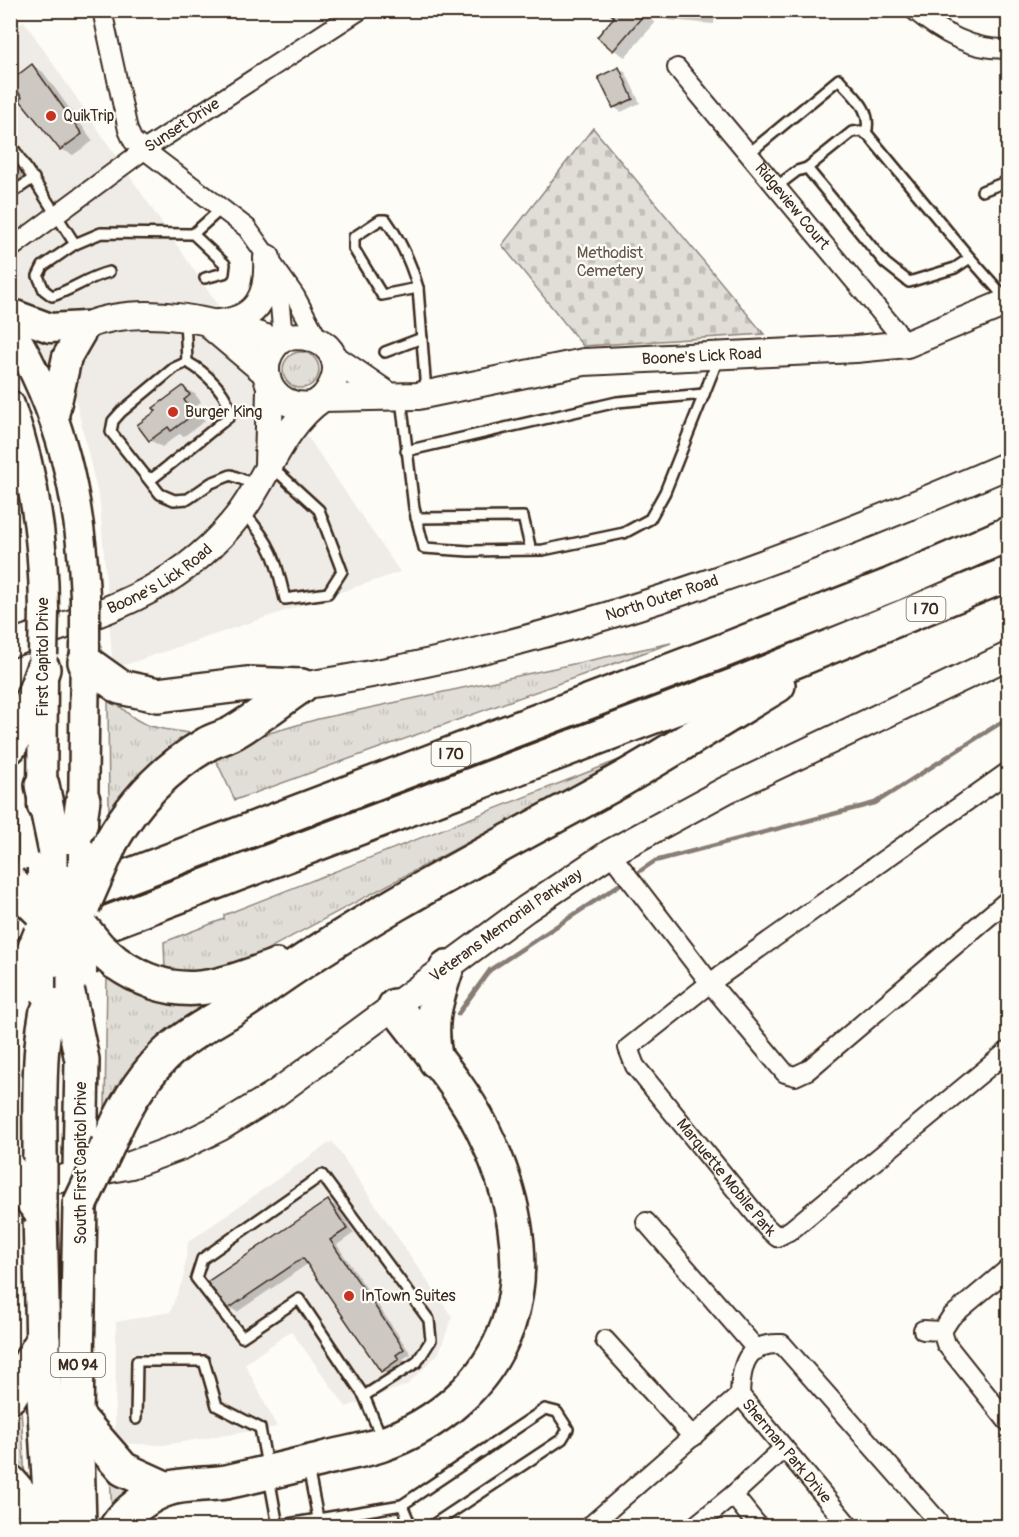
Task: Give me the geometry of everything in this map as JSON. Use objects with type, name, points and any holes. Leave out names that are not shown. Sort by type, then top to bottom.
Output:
[{"type":"highway","name":"I 70","points":[[10,921],[725,650],[891,585],[1004,535]]},
{"type":"highway","name":"I 70","points":[[10,960],[843,644],[1008,574]]},
{"type":"highway","points":[[94,1146],[118,1119],[140,1083],[164,1056],[197,1030],[245,1002],[314,952],[438,878],[676,748],[843,644]]},
{"type":"highway","points":[[85,651],[120,687],[158,695],[247,684],[301,686]]},
{"type":"highway","points":[[10,746],[26,716],[43,662]]},
{"type":"highway","points":[[67,890],[158,779],[209,743],[235,733],[301,686]]},
{"type":"highway","name":"South First Capitol Drive","points":[[42,785],[67,890],[46,985],[82,1060],[94,1146],[80,1204],[76,1415],[79,1527]]},
{"type":"highway","points":[[46,985],[84,800]]},
{"type":"highway","points":[[10,882],[67,890]]},
{"type":"highway","points":[[67,890],[99,948],[139,979],[148,982],[208,989],[314,952]]},
{"type":"highway","points":[[436,1061],[431,1037],[431,1018],[447,967]]},
{"type":"highway","name":"MO 94","points":[[46,985],[41,1037],[40,1211],[43,1340],[52,1527]]},
{"type":"highway","points":[[117,1527],[136,1507],[167,1489],[223,1482],[270,1472],[385,1443],[423,1428],[442,1415],[478,1379],[505,1334],[518,1285],[519,1260],[511,1208],[482,1128],[395,1006]]},
{"type":"highway","points":[[10,1171],[40,1211]]},
{"type":"highway","points":[[10,1396],[43,1340]]},
{"type":"highway","points":[[76,1415],[123,1469],[167,1489]]},
{"type":"highway","points":[[10,1482],[47,1527]]},
{"type":"main road","points":[[10,313],[50,328],[85,326]]},
{"type":"main road","points":[[54,416],[67,357],[85,326]]},
{"type":"main road","points":[[10,328],[54,416],[76,494],[83,549],[85,596],[84,800]]},
{"type":"main road","name":"First Capitol Drive","points":[[10,405],[19,449],[38,514],[44,566],[42,785]]},
{"type":"street","points":[[102,10],[128,130],[133,141],[246,228],[295,297],[318,339]]},
{"type":"street","points":[[914,10],[938,29],[965,44],[1008,49]]},
{"type":"street","name":"Sunset Drive","points":[[10,249],[144,150],[358,11]]},
{"type":"street","name":"Ridgeview Court","points":[[677,68],[907,344]]},
{"type":"street","points":[[197,322],[241,319],[260,302],[272,265]]},
{"type":"street","points":[[268,380],[269,354],[280,340],[272,265]]},
{"type":"street","name":"Boone's Lick Road","points":[[10,644],[116,608],[152,591],[200,557],[242,511],[263,475],[317,401],[426,394],[584,362],[856,349],[907,344],[1008,302]]},
{"type":"street","points":[[85,326],[121,316],[167,316],[247,331],[280,340],[300,335],[318,339],[325,344],[334,359],[394,396]]},
{"type":"street","points":[[197,322],[268,380],[285,402],[294,405],[317,401],[335,379],[334,359]]},
{"type":"street","name":"Boone's Lick Road","points":[[263,475],[268,380]]},
{"type":"street","name":"North Outer Road","points":[[301,686],[412,667],[589,620],[737,573],[900,512],[1008,465]]},
{"type":"street","name":"Veterans Memorial Parkway","points":[[10,1188],[130,1165],[221,1127],[275,1094],[526,909],[610,854],[726,790],[1008,656]]},
{"type":"street","name":"Marquette Mobile Park","points":[[1008,772],[710,983],[628,1048],[635,1065],[766,1227],[777,1237],[791,1230],[1008,1051]]},
{"type":"street","points":[[610,854],[710,983],[785,1073],[795,1076],[808,1070],[1008,900]]},
{"type":"street","points":[[646,1222],[757,1350]]},
{"type":"street","points":[[1008,1269],[951,1317],[942,1331],[946,1344],[1008,1422]]},
{"type":"street","points":[[922,1330],[942,1331]]},
{"type":"street","points":[[605,1340],[693,1437]]},
{"type":"street","points":[[740,1395],[741,1368],[748,1356],[767,1343],[782,1344],[937,1520],[937,1527]]},
{"type":"street","name":"Sherman Park Drive","points":[[590,1527],[740,1395],[849,1527]]},
{"type":"street","points":[[695,1527],[784,1448]]},
{"type":"street","points":[[733,1495],[758,1527]]},
{"type":"lane","points":[[748,154],[839,79],[868,114],[870,122],[866,134]]},
{"type":"lane","points":[[776,187],[797,171],[807,168],[852,132],[866,134],[1008,302]]},
{"type":"lane","points":[[10,143],[75,244]]},
{"type":"lane","points":[[807,168],[885,263],[909,282],[955,268],[970,258]]},
{"type":"lane","points":[[10,194],[34,178]]},
{"type":"lane","points":[[982,191],[1008,181]]},
{"type":"lane","points":[[109,272],[91,277],[64,293],[52,296],[44,290],[38,276],[43,266],[75,244],[101,233],[193,234],[221,209]]},
{"type":"lane","points":[[418,288],[382,295],[354,249],[354,237],[380,219],[386,220],[410,260],[418,288],[426,394]]},
{"type":"lane","points":[[193,234],[225,264],[224,273],[205,278]]},
{"type":"lane","points":[[187,362],[197,322]]},
{"type":"lane","points":[[385,352],[422,338]]},
{"type":"lane","points":[[394,396],[406,451],[414,508],[424,548],[469,551],[531,550],[624,533],[650,519],[665,492],[720,354]]},
{"type":"lane","points":[[187,362],[203,370],[226,401],[230,416],[153,478],[145,476],[111,432],[113,421],[174,368],[187,362]]},
{"type":"lane","points":[[406,451],[617,402],[704,394]]},
{"type":"lane","points":[[149,477],[160,494],[174,500],[188,499],[211,483],[231,475],[263,475],[319,510],[342,571],[328,593],[285,599],[275,557],[264,535],[242,511]]},
{"type":"lane","points":[[416,518],[523,517],[531,550]]},
{"type":"lane","points":[[364,1396],[417,1362],[431,1340],[429,1320],[322,1175],[202,1259],[196,1278],[242,1337],[299,1299],[364,1396],[385,1443]]},
{"type":"lane","points":[[136,1419],[137,1361],[204,1361],[217,1406],[260,1428],[270,1472],[277,1526],[402,1505],[545,1409],[557,1412],[568,1429],[562,1439],[431,1527]]},
{"type":"lane","points":[[307,1463],[318,1518]]},
{"type":"lane","points":[[402,1505],[411,1527]]},
{"type":"shaded area","points":[[24,21],[400,572],[113,669],[100,504],[75,397],[11,308],[10,31]]},
{"type":"shaded area","points":[[332,1141],[452,1317],[439,1353],[407,1385],[346,1407],[291,1331],[245,1364],[277,1427],[163,1445],[115,1443],[116,1322],[170,1312],[183,1279],[188,1242]]},
{"type":"green space","name":"Methodist Cemetery","points":[[593,128],[764,334],[583,346],[502,245]]},
{"type":"green space","points":[[301,352],[313,358],[319,370],[313,382],[301,388],[289,382],[283,370],[289,358]]},
{"type":"green space","points":[[671,643],[235,800],[213,754],[242,741],[318,719]]},
{"type":"green space","points":[[111,697],[138,721],[147,725],[190,733],[140,774],[109,813],[108,698]]},
{"type":"green space","points":[[18,755],[18,859],[16,865],[11,862],[10,761]]},
{"type":"green space","points":[[629,756],[240,964],[210,972],[165,970],[164,942],[224,919],[224,915]]},
{"type":"green space","points":[[107,977],[213,1002],[106,1110],[105,1109]]},
{"type":"green space","points":[[15,1033],[17,1034],[14,1157],[11,1154],[10,1039]]},
{"type":"green space","points":[[21,1407],[25,1481],[11,1470],[11,1411]]},
{"type":"green space","points":[[110,1471],[136,1484],[112,1515]]},
{"type":"building","points":[[606,10],[648,10],[613,51],[597,37],[614,17]]},
{"type":"building","name":"QuikTrip","points":[[32,64],[82,134],[60,150],[19,99],[22,97],[10,81]]},
{"type":"building","points":[[619,67],[633,99],[613,108],[598,77]]},
{"type":"building","name":"Burger King","points":[[183,386],[190,395],[184,400],[194,414],[171,431],[168,427],[149,441],[137,425],[156,411],[153,408]]},
{"type":"building","name":"InTown Suites","points":[[328,1200],[347,1229],[330,1240],[404,1349],[396,1355],[399,1359],[381,1372],[303,1258],[228,1309],[207,1282]]},
{"type":"waterway","points":[[640,871],[655,861],[875,803],[1008,718]]},
{"type":"waterway","points":[[458,1014],[490,970],[619,885]]},
{"type":"place","name":"QuikTrip","points":[[51,116]]},
{"type":"place","name":"Burger King","points":[[173,412]]},
{"type":"place","name":"InTown Suites","points":[[349,1296]]}]
